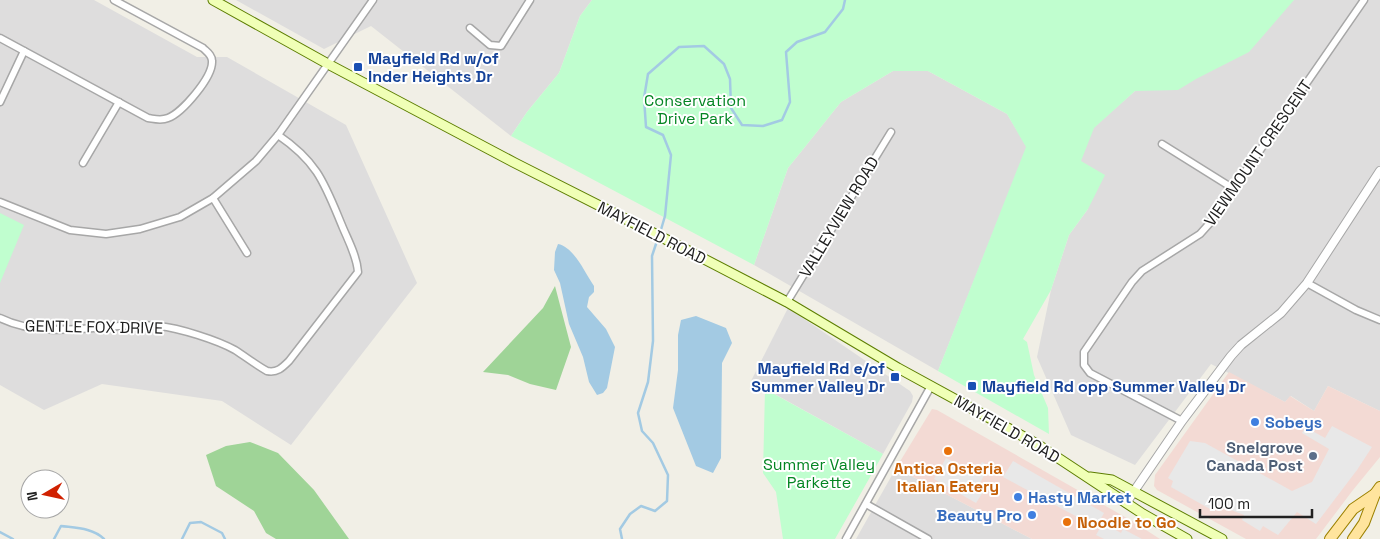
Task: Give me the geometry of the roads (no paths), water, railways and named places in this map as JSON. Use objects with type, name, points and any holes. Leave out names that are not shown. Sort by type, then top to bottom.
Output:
[{"type":"main road","name":"MAYFIELD ROAD","points":[[213,0],[515,164],[787,302],[931,386],[1037,444],[1143,514],[1187,539]]},
{"type":"main road","name":"MAYFIELD ROAD","points":[[1086,476],[1112,480],[1222,539]]},
{"type":"main road","points":[[1330,539],[1353,509],[1378,490]]},
{"type":"main road","points":[[1353,539],[1364,523],[1378,490]]},
{"type":"street","points":[[0,38],[148,118],[159,120],[170,118],[197,92],[210,71],[212,59],[203,48],[114,0]]},
{"type":"street","points":[[0,202],[70,230],[106,234],[140,229],[180,216],[213,198],[256,161],[278,135],[373,0]]},
{"type":"street","points":[[470,28],[490,45],[501,46],[530,0]]},
{"type":"street","name":"VIEWMOUNT CRESCENT","points":[[1182,421],[1090,373],[1084,365],[1084,352],[1132,282],[1142,271],[1200,234],[1210,224],[1364,0]]},
{"type":"street","points":[[0,102],[24,51]]},
{"type":"street","points":[[82,163],[120,102]]},
{"type":"street","name":"VALLEYVIEW ROAD","points":[[787,302],[891,132]]},
{"type":"street","name":"GENTLE FOX DRIVE","points":[[0,318],[19,326],[35,328],[165,327],[197,336],[234,350],[267,371],[280,370],[290,361],[358,272],[354,255],[324,182],[307,158],[278,135]]},
{"type":"street","points":[[1162,144],[1234,189]]},
{"type":"street","points":[[1126,503],[1182,421],[1240,345],[1281,313],[1307,284],[1380,171]]},
{"type":"street","points":[[213,198],[247,253]]},
{"type":"street","points":[[1307,284],[1356,310],[1380,320]]},
{"type":"street","points":[[846,539],[931,386]]},
{"type":"street","points":[[866,504],[928,539]]},
{"type":"water","points":[[558,244],[564,246],[574,255],[594,286],[594,292],[589,297],[587,307],[606,329],[615,347],[607,388],[603,393],[597,395],[589,382],[583,357],[569,324],[560,283],[554,270],[555,252]]},
{"type":"water","points":[[696,316],[726,328],[732,343],[722,363],[721,458],[713,473],[696,466],[673,408],[678,370],[678,335],[681,320]]},
{"type":"waterway","points":[[660,233],[665,216],[671,155],[663,135],[646,127],[644,98],[648,74],[679,47],[704,46],[724,64],[730,79],[731,108],[742,125],[763,126],[782,120],[790,102],[786,52],[797,42],[825,32],[843,9],[845,0]]},
{"type":"waterway","points":[[622,539],[620,529],[630,514],[641,506],[655,511],[667,501],[668,475],[653,443],[642,431],[638,413],[648,382],[653,341],[652,256],[658,238]]},
{"type":"waterway","points":[[182,539],[190,523],[201,522],[222,533],[225,539]]},
{"type":"waterway","points":[[54,539],[61,526],[90,531],[104,539]]},
{"type":"waterway","points":[[0,532],[13,539]]},
{"type":"place","name":"Mayfield Rd w/of Inder Heights Dr","points":[[358,67]]},
{"type":"place","name":"Mayfield Rd e/of Summer Valley Dr","points":[[895,377]]},
{"type":"place","name":"Mayfield Rd opp Summer Valley Dr","points":[[972,386]]},
{"type":"place","name":"Sobeys","points":[[1255,422]]},
{"type":"place","name":"Antica Osteria Italian Eatery","points":[[948,451]]},
{"type":"place","name":"Snelgrove Canada Post","points":[[1313,456]]},
{"type":"place","name":"Hasty Market","points":[[1018,497]]},
{"type":"place","name":"Beauty Pro","points":[[1032,515]]},
{"type":"place","name":"Noodle to Go","points":[[1067,522]]},
{"type":"park label","name":"Conservation Drive Park","points":[[695,109]]},
{"type":"park label","name":"Summer Valley Parkette","points":[[819,473]]}]
